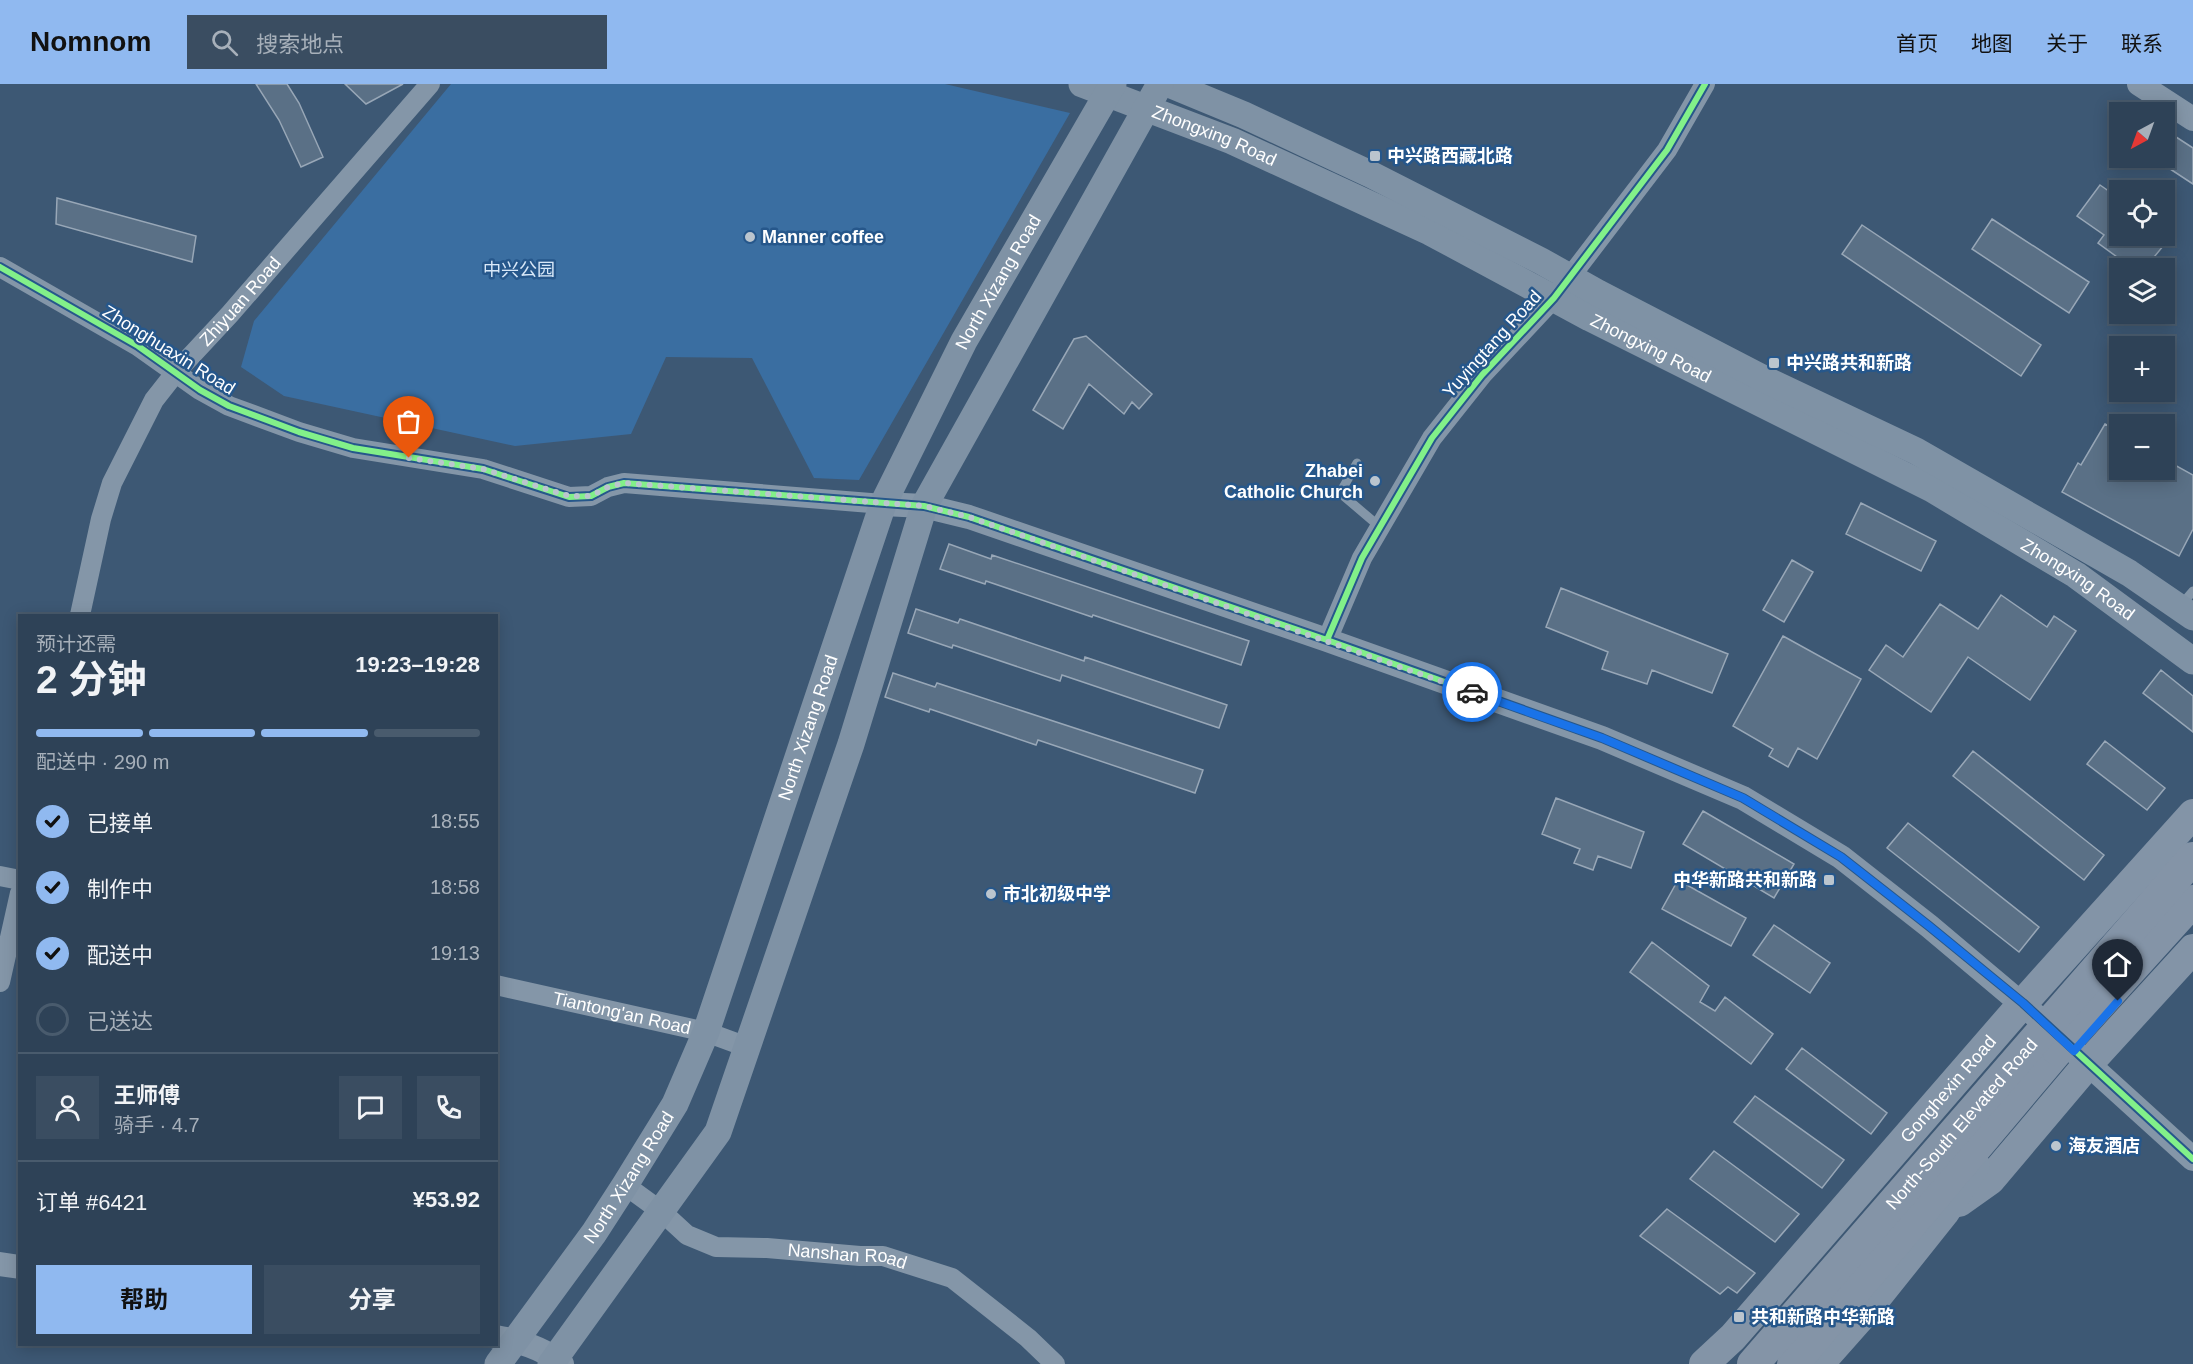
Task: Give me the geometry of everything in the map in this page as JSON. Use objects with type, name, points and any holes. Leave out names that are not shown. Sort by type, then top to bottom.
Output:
[{"type":"highway","name":"North-South Elevated Road","points":[[1753,1364],[2193,858]]},
{"type":"highway","name":"North-South Elevated Road","points":[[1793,1364],[2073,1055],[2193,901]]},
{"type":"highway","points":[[2073,1055],[2193,918]]},
{"type":"main road","name":"Zhongxing Road","points":[[1082,84],[1110,89],[1146,108],[1232,141],[1430,232],[1562,288],[1767,380],[1926,456],[2189,605]]},
{"type":"main road","points":[[556,1362],[718,1132],[851,744],[924,506],[1160,84]]},
{"type":"main road","name":"Zhongxing Road","points":[[1169,84],[1244,115],[1370,174],[1562,288],[1960,504],[2084,581],[2193,661]]},
{"type":"main road","name":"North Xizang Road","points":[[498,1364],[506,1339],[594,1233],[675,1104],[706,1032],[883,504],[964,341],[1110,89]]},
{"type":"main road","name":"Gonghexin Road","points":[[1704,1364],[1727,1351],[2023,1003],[2193,814]]},
{"type":"main road","points":[[1819,1364],[1865,1312],[1944,1213],[1990,1180],[2073,1055],[2193,949]]},
{"type":"street","name":"Zhiyuan Road","points":[[80,614],[112,483],[154,400],[176,372],[238,306],[430,84]]},
{"type":"street","name":"Yuyingtang Road","points":[[1327,640],[1362,558],[1432,438],[1456,406],[1562,288],[1667,150],[1705,84]]},
{"type":"street","points":[[2139,84],[2193,119]]},
{"type":"street","name":"Zhonghuaxin Road","points":[[0,267],[138,346],[200,390],[229,406],[299,432],[352,448],[483,469],[569,496],[591,496],[608,487],[624,483],[924,506],[969,517],[1327,640],[1602,738],[1743,798],[1841,857],[2023,1003],[2073,1055],[2193,1159]]},
{"type":"street","points":[[0,876],[18,880]]},
{"type":"street","points":[[0,982],[18,902]]},
{"type":"street","name":"Tiantong'an Road","points":[[498,986],[706,1032],[747,1047]]},
{"type":"street","name":"Nanshan Road","points":[[625,1185],[662,1212],[687,1235],[716,1247],[883,1256],[952,1278],[1028,1338],[1055,1364]]},
{"type":"street","points":[[0,1264],[18,1267]]},
{"type":"street","points":[[506,1339],[556,1362]]},
{"type":"lane","points":[[1357,463],[1340,493],[1380,527]]},
{"type":"green space","name":"中兴公园","points":[[451,84],[945,84],[1070,113],[859,480],[814,478],[752,358],[666,357],[631,434],[515,446],[284,396],[241,367],[254,321]]},
{"type":"building","points":[[256,84],[287,84],[299,103],[323,157],[301,167],[279,120]]},
{"type":"building","points":[[345,84],[403,84],[366,104]]},
{"type":"building","points":[[2175,136],[2193,148],[2193,184],[2169,168],[2175,168]]},
{"type":"building","points":[[2100,185],[2109,191],[2109,246],[2163,246],[2153,258],[2118,258],[2098,243],[2104,235],[2077,216]]},
{"type":"building","points":[[57,198],[196,236],[192,262],[56,224]]},
{"type":"building","points":[[1992,219],[2089,282],[2069,313],[1972,249]]},
{"type":"building","points":[[1862,225],[2041,345],[2021,376],[1842,254]]},
{"type":"building","points":[[1086,336],[1152,394],[1139,409],[1132,402],[1124,414],[1089,384],[1063,429],[1033,410],[1074,339]]},
{"type":"building","points":[[2105,424],[2109,426],[2109,480],[2175,480],[2175,465],[2193,475],[2193,529],[2179,556],[2062,492],[2078,463],[2081,465]]},
{"type":"building","points":[[1861,503],[1936,541],[1921,571],[1846,534]]},
{"type":"building","points":[[949,544],[991,559],[992,555],[1249,641],[1241,665],[1093,615],[1092,617],[986,581],[985,584],[940,569]]},
{"type":"building","points":[[1792,560],[1813,572],[1784,622],[1763,610]]},
{"type":"building","points":[[1561,588],[1728,654],[1712,693],[1652,670],[1647,684],[1602,669],[1608,652],[1546,627]]},
{"type":"building","points":[[2001,595],[2047,627],[2054,616],[2076,631],[2030,700],[1968,657],[1931,712],[1869,670],[1886,645],[1903,657],[1940,604],[1978,629]]},
{"type":"building","points":[[916,609],[958,623],[960,619],[1084,661],[1085,657],[1227,705],[1219,728],[1062,675],[1060,681],[953,645],[952,648],[908,633]]},
{"type":"building","points":[[1783,636],[1861,679],[1817,759],[1798,748],[1788,767],[1769,756],[1773,749],[1733,726]]},
{"type":"building","points":[[2161,670],[2193,696],[2193,732],[2143,693]]},
{"type":"building","points":[[893,673],[935,687],[937,683],[1203,770],[1195,793],[1038,740],[1036,745],[930,709],[929,712],[885,697]]},
{"type":"building","points":[[2105,741],[2165,788],[2147,810],[2087,764]]},
{"type":"building","points":[[1973,751],[2104,855],[2084,880],[1953,776]]},
{"type":"building","points":[[1556,798],[1644,832],[1631,868],[1598,856],[1593,870],[1574,863],[1580,849],[1542,834]]},
{"type":"building","points":[[1703,811],[1794,864],[1774,898],[1683,844]]},
{"type":"building","points":[[1908,823],[2039,927],[2019,952],[1887,848]]},
{"type":"building","points":[[1678,880],[1746,918],[1731,946],[1662,909]]},
{"type":"building","points":[[1774,925],[1830,963],[1810,993],[1753,955]]},
{"type":"building","points":[[1652,942],[1709,986],[1700,1002],[1715,1011],[1725,997],[1773,1034],[1751,1064],[1630,972]]},
{"type":"building","points":[[1802,1048],[1887,1113],[1871,1134],[1786,1069]]},
{"type":"building","points":[[1755,1096],[1844,1160],[1822,1188],[1734,1122]]},
{"type":"building","points":[[1714,1151],[1799,1214],[1775,1242],[1690,1179]]},
{"type":"building","points":[[1667,1209],[1755,1273],[1737,1293],[1728,1287],[1720,1294],[1640,1236]]},
{"type":"cycle path","points":[[1327,640],[1362,558],[1432,438],[1482,375],[1554,298],[1667,150],[1705,84]]},
{"type":"cycle path","points":[[0,267],[138,346],[200,390],[229,406],[299,432],[353,448],[483,469],[569,497],[591,496],[608,487],[624,483],[924,506],[969,517],[1327,640],[1602,738],[1743,798],[1841,857],[2023,1003],[2193,1159]]},
{"type":"way so far","points":[[409,458],[483,469],[569,496],[591,496],[608,487],[624,483],[924,506],[969,517],[1472,692]]},
{"type":"place","name":"中兴路西藏北路","points":[[1375,156]]},
{"type":"place","name":"Manner coffee","points":[[750,237]]},
{"type":"place","name":"中兴路共和新路","points":[[1774,363]]},
{"type":"place","name":"Zhabei Catholic Church","points":[[1375,481]]},
{"type":"place","name":"中华新路共和新路","points":[[1829,880]]},
{"type":"place","name":"市北初级中学","points":[[991,894]]},
{"type":"place","name":"海友酒店","points":[[2056,1146]]},
{"type":"place","name":"共和新路中华新路","points":[[1739,1317]]},
{"type":"route","points":[[1472,692],[1602,738],[1743,798],[1841,857],[2023,1003],[2074,1051],[2118,1001]]}]
